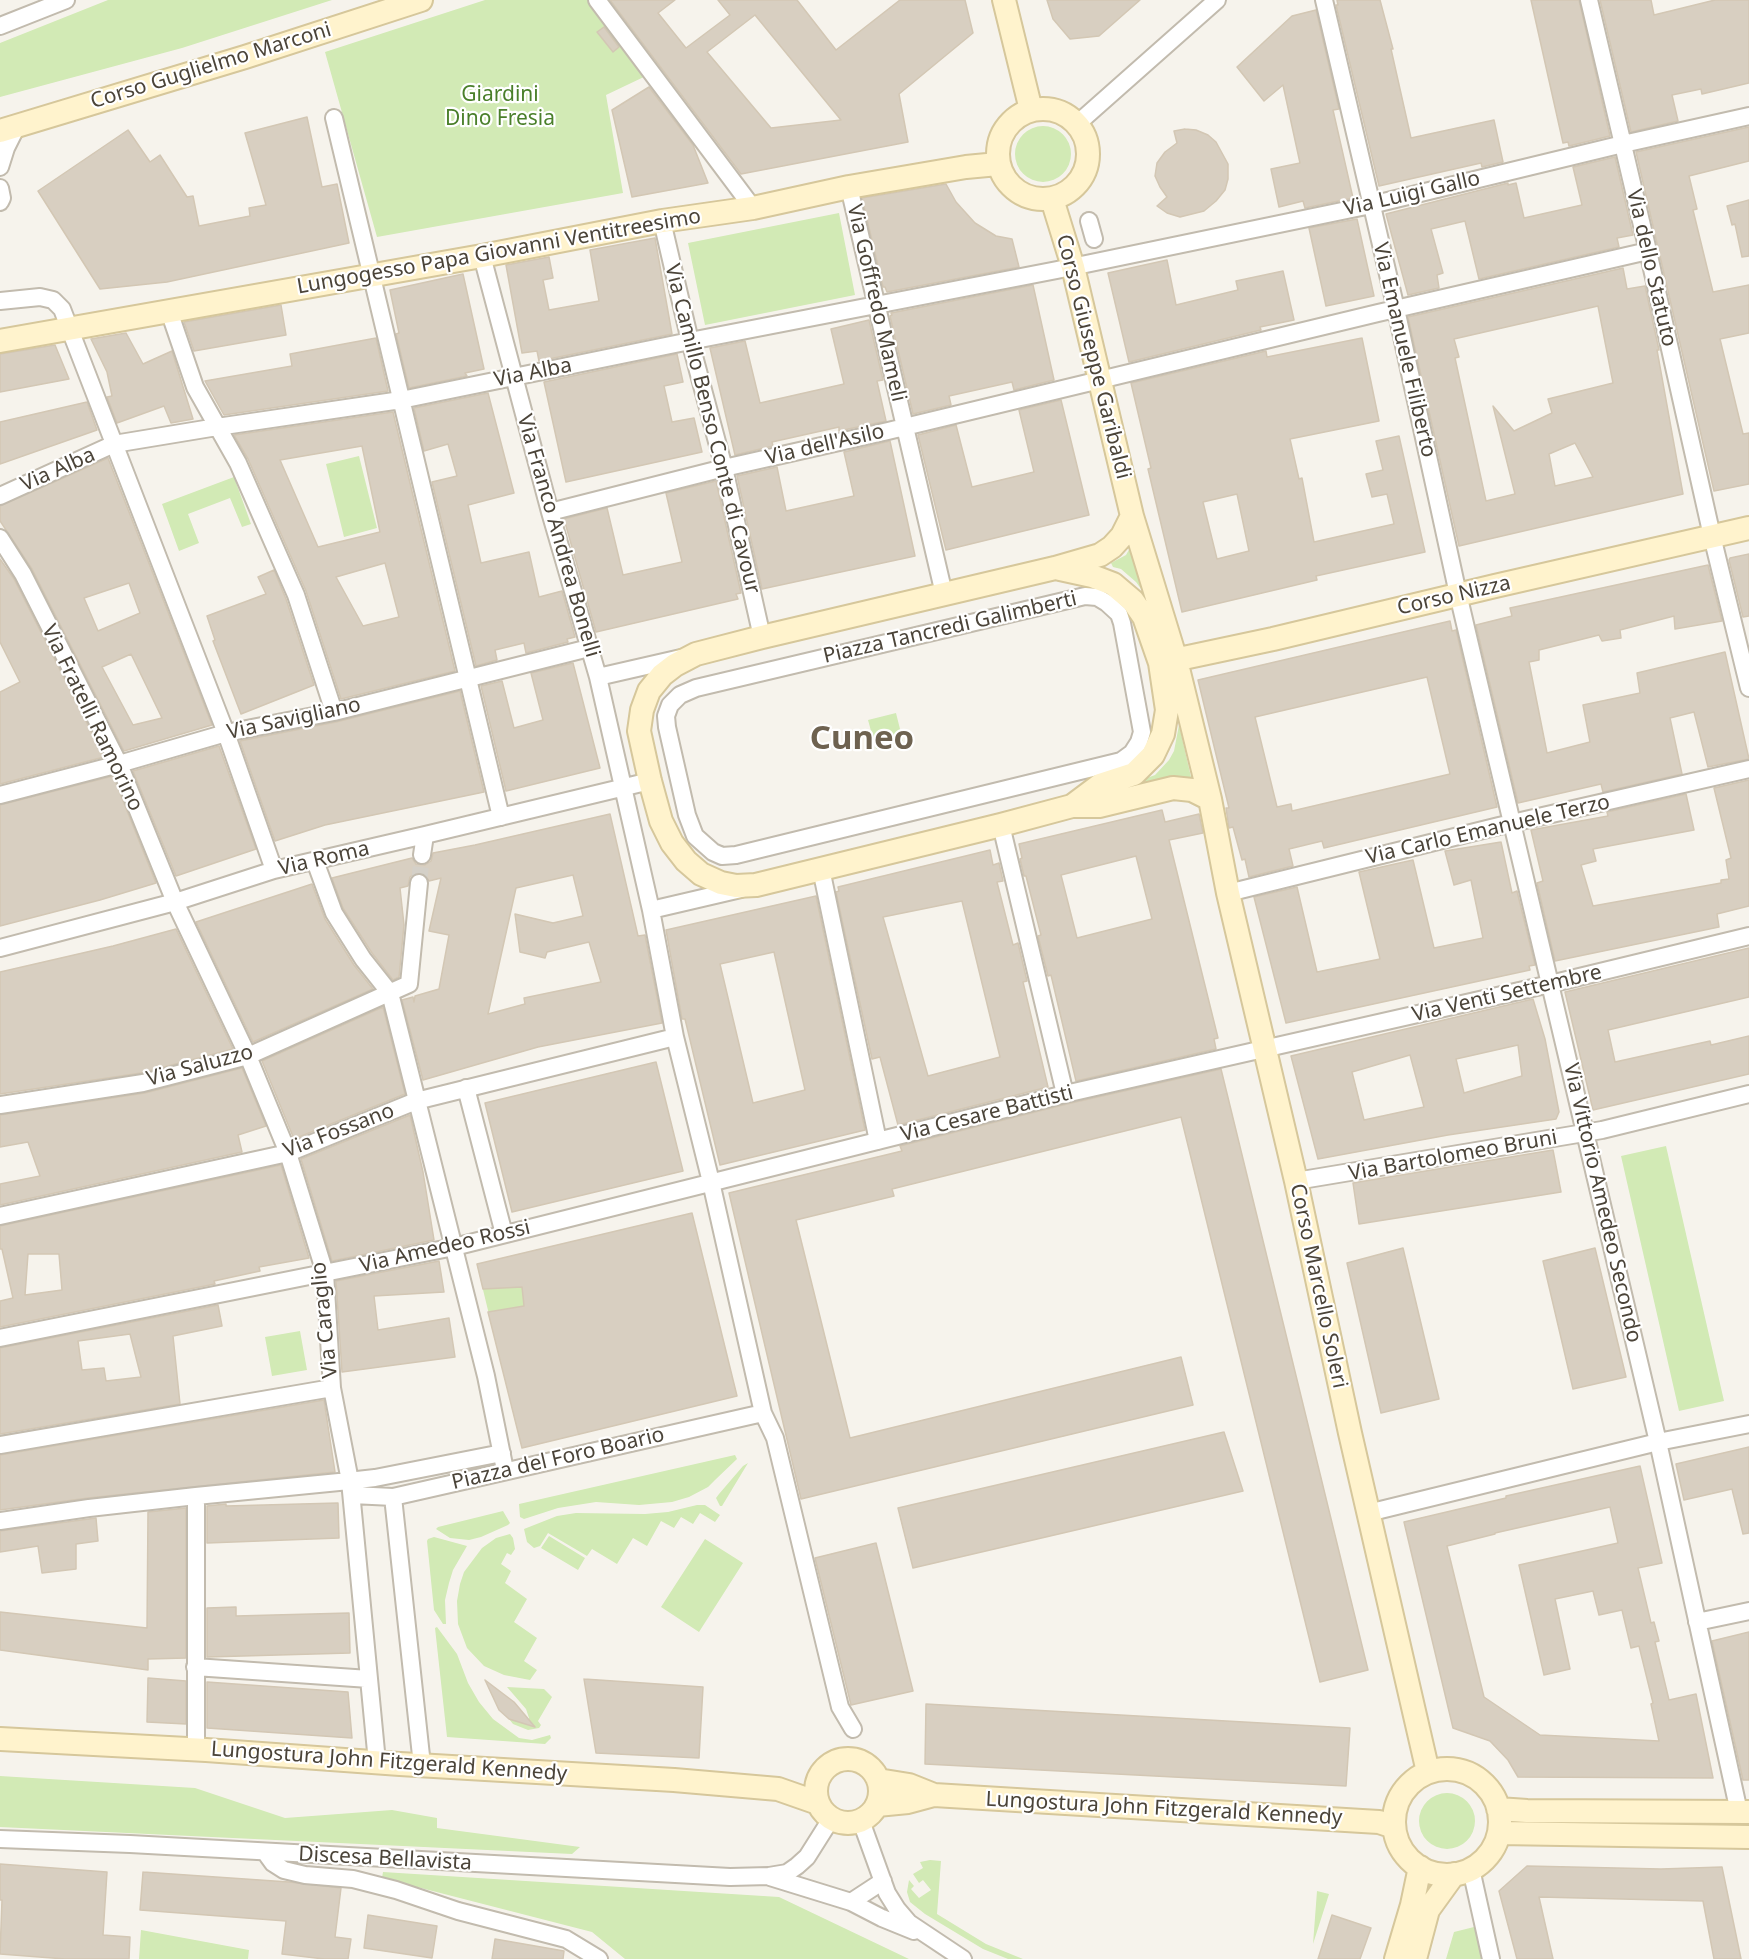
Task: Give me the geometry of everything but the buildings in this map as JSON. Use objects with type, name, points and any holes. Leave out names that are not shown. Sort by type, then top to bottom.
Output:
[{"type":"street","points":[[0,26],[66,0]]},
{"type":"street","name":"Corso Guglielmo Marconi","points":[[9,129],[245,57],[421,0]]},
{"type":"street","points":[[597,0],[753,208]]},
{"type":"street","points":[[1004,0],[1031,110]]},
{"type":"street","points":[[1077,124],[1217,0]]},
{"type":"street","name":"Via Emanuele Filiberto","points":[[1324,0],[1396,309],[1458,594]]},
{"type":"street","name":"Via dello Statuto","points":[[1589,0],[1749,688]]},
{"type":"street","points":[[1051,109],[1061,112],[1077,124],[1085,135],[1088,162],[1075,186],[1052,199],[1038,199],[1012,188],[998,164],[998,150],[1001,136],[1018,115],[1031,110],[1051,109]]},
{"type":"street","name":"Via Luigi Gallo","points":[[1073,267],[1371,205],[1623,144],[1749,117]]},
{"type":"street","points":[[334,118],[501,817]]},
{"type":"street","points":[[0,167],[9,129]]},
{"type":"street","name":"Lungogesso Papa Giovanni Ventitreesimo","points":[[0,341],[482,256],[662,221],[753,208],[966,167],[998,164]]},
{"type":"street","points":[[0,188],[2,198],[0,202]]},
{"type":"street","name":"Via Goffredo Mameli","points":[[849,188],[944,594]]},
{"type":"street","name":"Corso Giuseppe Garibaldi","points":[[1052,199],[1073,267],[1132,516]]},
{"type":"street","name":"Via Camillo Benso Conte di Cavour","points":[[662,221],[690,341],[724,468],[762,637]]},
{"type":"street","points":[[1089,221],[1094,239]]},
{"type":"street","name":"Via dell'Asilo","points":[[550,512],[724,468],[1648,250]]},
{"type":"street","name":"Via Franco Andrea Bonelli","points":[[482,256],[550,512],[598,677]]},
{"type":"street","name":"Via Alba","points":[[0,496],[114,444],[401,400],[875,304],[1073,267]]},
{"type":"street","points":[[0,301],[40,297],[53,300],[62,309],[226,733],[274,870]]},
{"type":"street","points":[[169,311],[195,387],[238,463],[297,595],[334,712]]},
{"type":"street","name":"Piazza Tancredi Galimberti","points":[[598,677],[1055,568],[1100,555],[1122,536],[1132,516]]},
{"type":"street","name":"Piazza Tancredi Galimberti","points":[[1132,516],[1168,661],[1210,799]]},
{"type":"street","name":"Corso Nizza","points":[[1168,661],[1273,639],[1458,594],[1749,528]]},
{"type":"street","name":"Via Fratelli Ramorino","points":[[0,538],[23,574],[119,764],[175,902]]},
{"type":"street","name":"Piazza Tancredi Galimberti","points":[[1055,568],[1092,576],[1113,584],[1133,601],[1168,661],[1167,710],[1163,734],[1153,755],[1134,774],[1101,785],[1072,806]]},
{"type":"street","name":"Via Vittorio Amedeo Secondo","points":[[1458,594],[1658,1442],[1697,1622],[1744,1812]]},
{"type":"street","name":"Piazza Tancredi Galimberti","points":[[1085,596],[1097,597],[1119,614],[1142,732],[1132,753],[1121,761],[736,855],[722,856],[703,845],[695,836],[687,815],[666,716],[670,705],[680,695],[696,688],[1085,596]]},
{"type":"street","name":"Via Savigliano","points":[[0,795],[226,733],[334,712],[589,648]]},
{"type":"street","name":"Piazza Tancredi Galimberti","points":[[696,654],[662,675],[649,691],[642,710],[639,731],[650,781],[661,821],[672,843],[686,861],[701,874],[721,883],[736,886],[756,885]]},
{"type":"street","points":[[598,677],[651,910],[675,1037],[711,1182],[763,1413],[776,1443],[840,1707],[854,1730]]},
{"type":"street","name":"Via Carlo Emanuele Terzo","points":[[1228,893],[1749,769]]},
{"type":"street","name":"Via Roma","points":[[0,948],[175,902],[274,870],[650,781]]},
{"type":"street","name":"Piazza Tancredi Galimberti","points":[[651,910],[1072,806],[1099,806],[1173,788],[1192,790],[1210,799]]},
{"type":"street","name":"Corso Marcello Soleri","points":[[1210,799],[1228,893],[1296,1181],[1368,1514],[1428,1772]]},
{"type":"street","points":[[1001,825],[1065,1094]]},
{"type":"street","points":[[422,855],[425,836]]},
{"type":"street","points":[[315,861],[334,912],[363,959],[390,993],[486,1376],[505,1470]]},
{"type":"street","points":[[821,869],[878,1141]]},
{"type":"street","name":"Via Saluzzo","points":[[0,1105],[143,1083],[248,1056],[409,984],[419,883]]},
{"type":"street","name":"Via Caraglio","points":[[175,902],[248,1056],[288,1153],[325,1273],[332,1388],[351,1488],[377,1762]]},
{"type":"street","name":"Via Venti Settembre","points":[[1264,1049],[1749,936]]},
{"type":"street","name":"Via Fossano","points":[[0,1216],[288,1153],[416,1101],[675,1037]]},
{"type":"street","name":"Via Cesare Battisti","points":[[711,1182],[1065,1094],[1264,1049]]},
{"type":"street","points":[[466,1088],[504,1234]]},
{"type":"street","name":"Via Bartolomeo Bruni","points":[[1296,1181],[1585,1133],[1749,1094]]},
{"type":"street","name":"Via Amedeo Rossi","points":[[0,1338],[454,1247],[711,1182]]},
{"type":"street","points":[[0,1445],[332,1388]]},
{"type":"street","name":"Piazza del Foro Boario","points":[[351,1488],[393,1497],[763,1413]]},
{"type":"street","points":[[1368,1514],[1658,1442],[1749,1424]]},
{"type":"street","name":"Piazza del Foro Boario","points":[[351,1488],[502,1452]]},
{"type":"street","points":[[0,1521],[196,1496],[351,1488]]},
{"type":"street","points":[[196,1496],[196,1749]]},
{"type":"street","points":[[393,1497],[422,1765]]},
{"type":"street","points":[[1697,1622],[1749,1611]]},
{"type":"street","points":[[195,1667],[369,1679]]},
{"type":"street","name":"Lungostura John Fitzgerald Kennedy","points":[[0,1739],[652,1778],[778,1789],[818,1778]]},
{"type":"street","points":[[848,1759],[862,1762],[869,1767],[878,1780],[880,1797],[873,1812],[861,1821],[846,1824],[824,1811],[816,1786],[818,1778],[828,1765],[835,1761],[848,1759]]},
{"type":"street","points":[[1415,1959],[1428,1910],[1462,1872],[1484,1860],[1493,1848],[1499,1833],[1498,1809],[1493,1795],[1484,1783],[1471,1775],[1450,1769],[1428,1772],[1413,1780],[1401,1794],[1395,1809],[1394,1827],[1398,1843],[1407,1857],[1420,1868],[1436,1873],[1462,1872]]},
{"type":"street","name":"Lungostura John Fitzgerald Kennedy","points":[[878,1780],[909,1785],[934,1795],[1379,1822],[1394,1827]]},
{"type":"street","name":"Lungostura John Fitzgerald Kennedy","points":[[778,1789],[824,1811]]},
{"type":"street","name":"Lungostura John Fitzgerald Kennedy","points":[[877,1806],[908,1802],[934,1795]]},
{"type":"street","points":[[1498,1809],[1527,1812],[1744,1812]]},
{"type":"street","name":"Discesa Bellavista","points":[[0,1839],[730,1877],[769,1876],[787,1873],[802,1862],[824,1811]]},
{"type":"street","points":[[861,1821],[887,1893],[897,1909],[909,1923],[963,1959]]},
{"type":"street","points":[[1499,1833],[1748,1842]]},
{"type":"street","points":[[265,1852],[273,1863],[284,1870],[305,1875],[352,1880],[396,1890],[458,1911],[566,1939],[599,1959]]},
{"type":"street","points":[[1396,1959],[1420,1868]]},
{"type":"street","points":[[1462,1872],[1491,1959]]},
{"type":"street","name":"Discesa Bellavista","points":[[769,1876],[851,1902],[882,1918],[926,1935]]},
{"type":"street","points":[[851,1902],[883,1881]]},
{"type":"green space","points":[[108,0],[332,0],[182,48],[0,97],[0,43]]},
{"type":"green space","name":"Giardini Dino Fresia","points":[[485,0],[591,0],[648,75],[606,95],[623,193],[377,237],[325,52]]},
{"type":"green space","points":[[1037,126],[1049,126],[1059,130],[1067,138],[1071,154],[1067,170],[1059,178],[1049,182],[1037,182],[1027,178],[1019,170],[1015,160],[1015,148],[1019,138],[1027,130]]},
{"type":"green space","points":[[839,213],[855,295],[705,325],[688,243]]},
{"type":"green space","points":[[359,456],[377,528],[344,537],[326,464]]},
{"type":"green space","points":[[234,477],[251,524],[242,527],[230,498],[188,514],[199,543],[179,551],[162,504]]},
{"type":"green space","points":[[1135,539],[1150,601],[1136,582],[1121,569],[1113,567],[1111,563],[1126,555]]},
{"type":"green space","points":[[896,713],[903,741],[876,749],[868,720]]},
{"type":"green space","points":[[1179,725],[1191,777],[1161,782],[1122,793],[1139,781],[1155,775],[1169,760],[1174,751]]},
{"type":"green space","points":[[1666,1146],[1724,1401],[1679,1411],[1621,1156]]},
{"type":"green space","points":[[522,1254],[540,1324],[494,1335],[477,1265]]},
{"type":"green space","points":[[300,1331],[307,1370],[272,1376],[265,1337]]},
{"type":"green space","points":[[735,1455],[737,1459],[708,1487],[689,1497],[672,1502],[639,1505],[596,1502],[558,1508],[524,1519],[520,1517],[519,1504]]},
{"type":"green space","points":[[748,1463],[722,1506],[720,1506],[716,1498]]},
{"type":"green space","points":[[705,1505],[720,1515],[715,1522],[700,1513],[693,1524],[681,1517],[674,1528],[661,1521],[647,1546],[633,1538],[617,1564],[592,1549],[587,1556],[548,1533],[540,1546],[534,1548],[527,1542],[524,1529],[557,1516],[576,1513],[645,1514],[668,1512]]},
{"type":"green space","points":[[503,1511],[510,1523],[481,1537],[469,1540],[450,1538],[436,1529],[438,1527]]},
{"type":"green space","points":[[510,1534],[515,1549],[511,1555],[507,1553],[501,1564],[511,1571],[505,1583],[527,1599],[514,1622],[537,1638],[524,1661],[537,1670],[530,1680],[504,1675],[484,1666],[467,1648],[458,1624],[457,1601],[464,1572],[482,1548],[496,1538]]},
{"type":"green space","points":[[549,1536],[585,1558],[578,1570],[541,1548]]},
{"type":"green space","points":[[434,1537],[467,1546],[453,1570],[449,1583],[445,1600],[446,1624],[443,1624],[434,1610],[427,1541]]},
{"type":"green space","points":[[705,1539],[743,1563],[699,1632],[661,1607]]},
{"type":"green space","points":[[437,1627],[457,1654],[468,1683],[479,1702],[493,1719],[519,1738],[532,1740],[550,1735],[551,1738],[545,1744],[447,1737],[435,1628]]},
{"type":"green space","points":[[507,1687],[544,1689],[552,1697],[538,1721],[541,1725],[539,1728],[528,1730],[513,1724],[509,1719],[528,1723],[529,1718],[526,1709]]},
{"type":"green space","points":[[0,1776],[195,1788],[285,1818],[392,1810],[437,1818],[437,1828],[580,1847],[572,1854],[0,1827]]},
{"type":"green space","points":[[1441,1793],[1453,1793],[1463,1797],[1471,1805],[1475,1821],[1471,1837],[1463,1845],[1453,1849],[1441,1849],[1431,1845],[1423,1837],[1419,1827],[1419,1815],[1423,1805],[1431,1797]]},
{"type":"green space","points":[[941,1861],[937,1914],[986,1944],[1023,1959],[1008,1959],[983,1949],[925,1914],[910,1902],[907,1892],[909,1880],[914,1886],[911,1889],[919,1898],[931,1890],[923,1880],[919,1883],[913,1874],[923,1868],[920,1862]]},
{"type":"green space","points":[[383,1872],[779,1897],[909,1959],[625,1959],[592,1932],[382,1878]]},
{"type":"green space","points":[[1317,1891],[1329,1894],[1313,1944]]},
{"type":"green space","points":[[1478,1926],[1487,1959],[1446,1959],[1454,1932]]},
{"type":"green space","points":[[141,1930],[249,1950],[248,1959],[139,1959]]},
{"type":"tunnel","points":[[419,883],[422,855]]},
{"type":"district","name":"Cuneo","points":[[862,740]]}]
